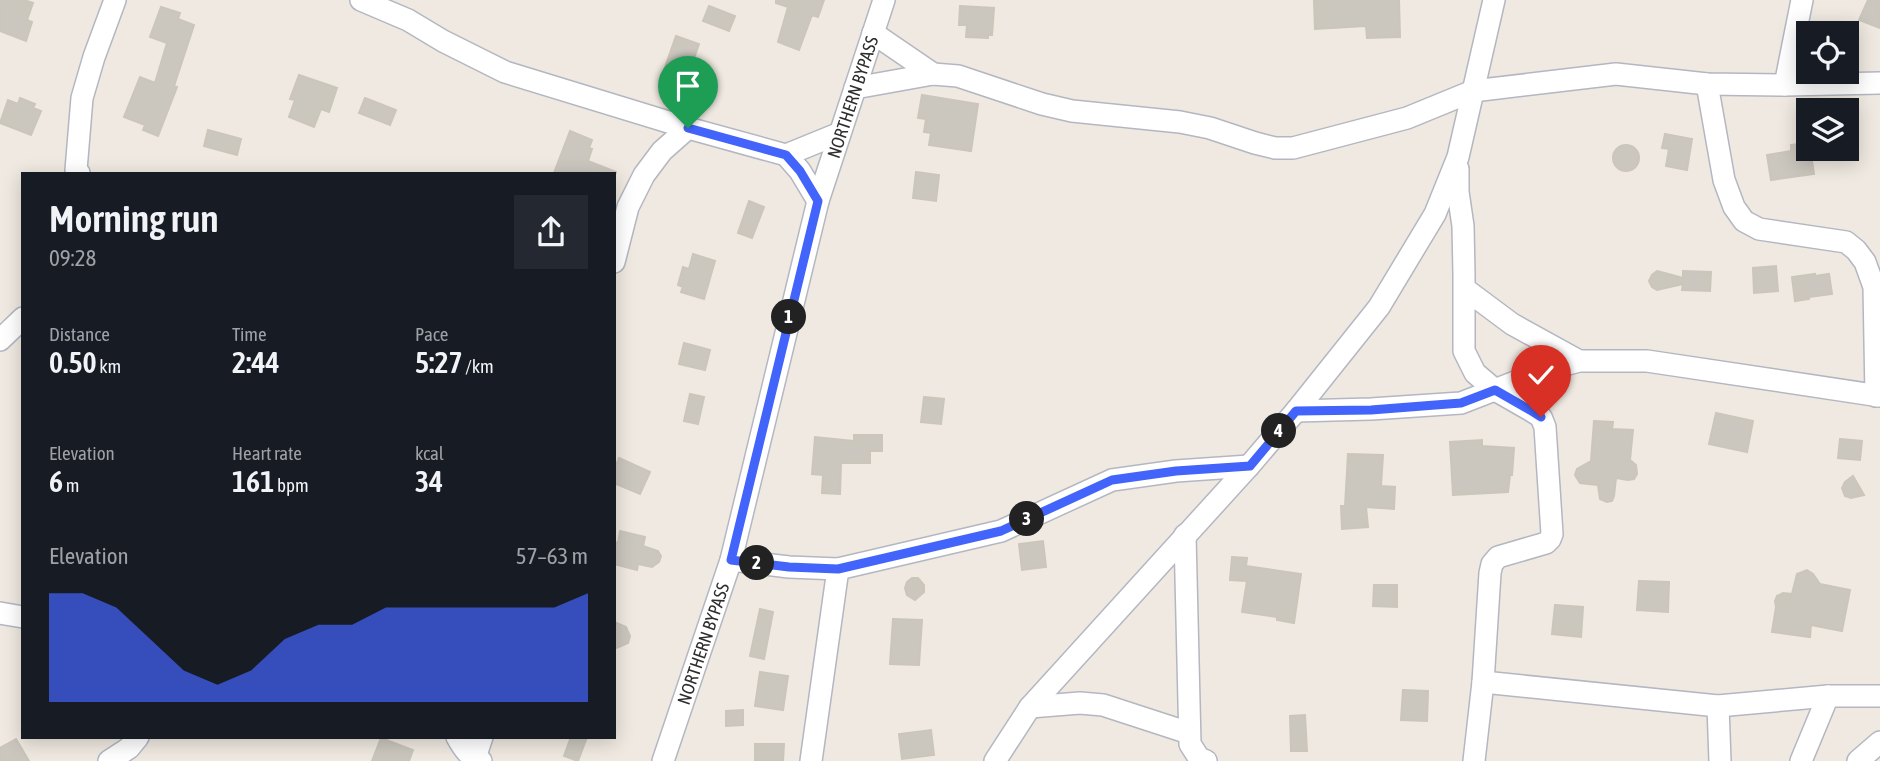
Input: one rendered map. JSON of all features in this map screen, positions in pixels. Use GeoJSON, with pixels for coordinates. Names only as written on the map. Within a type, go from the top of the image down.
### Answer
{"type":"FeatureCollection","features":[{"type":"Feature","properties":{"kind":"street"},"geometry":{"type":"LineString","coordinates":[[77,172],[82,98],[115,0]]}},
{"type":"Feature","properties":{"kind":"street"},"geometry":{"type":"LineString","coordinates":[[361,0],[408,20],[505,72],[571,94],[786,155],[800,171],[818,201]]}},
{"type":"Feature","properties":{"kind":"street","name":"NORTHERN BYPASS"},"geometry":{"type":"LineString","coordinates":[[663,761],[731,560],[818,201],[884,0]]}},
{"type":"Feature","properties":{"kind":"street"},"geometry":{"type":"LineString","coordinates":[[996,761],[1030,707],[1250,466],[1379,307],[1435,214],[1458,157],[1494,0]]}},
{"type":"Feature","properties":{"kind":"street"},"geometry":{"type":"LineString","coordinates":[[1785,85],[1802,0]]}},
{"type":"Feature","properties":{"kind":"street"},"geometry":{"type":"LineString","coordinates":[[873,33],[933,74]]}},
{"type":"Feature","properties":{"kind":"street"},"geometry":{"type":"LineString","coordinates":[[855,88],[933,74],[958,76],[1042,104],[1072,111],[1190,124],[1255,144],[1293,148],[1407,118],[1473,91],[1616,74],[1707,84],[1880,83]]}},
{"type":"Feature","properties":{"kind":"street"},"geometry":{"type":"LineString","coordinates":[[1296,411],[1371,410],[1461,403],[1546,370],[1579,361],[1647,361],[1878,396],[1874,287],[1865,262],[1846,242],[1759,229],[1744,220],[1734,207],[1724,180],[1707,84]]}},
{"type":"Feature","properties":{"kind":"street"},"geometry":{"type":"LineString","coordinates":[[616,254],[628,207],[644,176],[662,151],[688,128]]}},
{"type":"Feature","properties":{"kind":"street"},"geometry":{"type":"LineString","coordinates":[[786,155],[840,133]]}},
{"type":"Feature","properties":{"kind":"street"},"geometry":{"type":"LineString","coordinates":[[1458,157],[1465,289],[1464,351],[1475,373],[1495,390],[1541,417],[1545,427],[1552,534],[1546,543],[1498,557],[1492,564],[1475,761]]}},
{"type":"Feature","properties":{"kind":"street"},"geometry":{"type":"LineString","coordinates":[[1465,289],[1512,324],[1579,361]]}},
{"type":"Feature","properties":{"kind":"street"},"geometry":{"type":"LineString","coordinates":[[0,340],[21,320]]}},
{"type":"Feature","properties":{"kind":"street"},"geometry":{"type":"LineString","coordinates":[[731,560],[789,567],[838,569],[1001,531],[1112,480],[1176,471],[1250,466]]}},
{"type":"Feature","properties":{"kind":"street"},"geometry":{"type":"LineString","coordinates":[[1185,536],[1190,744],[1199,758],[1206,761]]}},
{"type":"Feature","properties":{"kind":"street"},"geometry":{"type":"LineString","coordinates":[[811,761],[838,569]]}},
{"type":"Feature","properties":{"kind":"street"},"geometry":{"type":"LineString","coordinates":[[0,613],[21,617]]}},
{"type":"Feature","properties":{"kind":"street"},"geometry":{"type":"LineString","coordinates":[[1483,682],[1718,706],[1828,695],[1880,696]]}},
{"type":"Feature","properties":{"kind":"street"},"geometry":{"type":"LineString","coordinates":[[1801,761],[1828,695]]}},
{"type":"Feature","properties":{"kind":"street"},"geometry":{"type":"LineString","coordinates":[[1030,707],[1080,703],[1103,705],[1189,733]]}},
{"type":"Feature","properties":{"kind":"street"},"geometry":{"type":"LineString","coordinates":[[1718,706],[1720,761]]}},
{"type":"Feature","properties":{"kind":"street"},"geometry":{"type":"LineString","coordinates":[[109,761],[129,748],[136,739]]}},
{"type":"Feature","properties":{"kind":"street"},"geometry":{"type":"LineString","coordinates":[[458,739],[464,750],[477,760],[482,739]]}},
{"type":"Feature","properties":{"kind":"street"},"geometry":{"type":"LineString","coordinates":[[1858,761],[1880,742]]}},
{"type":"Feature","properties":{"kind":"building"},"geometry":{"type":"Polygon","coordinates":[[[0,0],[24,0],[33,3],[27,20],[32,22],[26,41],[0,31],[0,0]]]}},
{"type":"Feature","properties":{"kind":"building"},"geometry":{"type":"Polygon","coordinates":[[[776,0],[824,0],[818,17],[812,15],[799,50],[778,42],[788,7],[776,3],[776,0]]]}},
{"type":"Feature","properties":{"kind":"building"},"geometry":{"type":"Polygon","coordinates":[[[1314,0],[1399,0],[1400,37],[1367,38],[1366,26],[1315,29],[1314,0]]]}},
{"type":"Feature","properties":{"kind":"building"},"geometry":{"type":"Polygon","coordinates":[[[1868,0],[1880,0],[1880,28],[1859,20],[1868,0]]]}},
{"type":"Feature","properties":{"kind":"building"},"geometry":{"type":"Polygon","coordinates":[[[709,6],[735,16],[729,31],[703,21],[709,6]]]}},
{"type":"Feature","properties":{"kind":"building"},"geometry":{"type":"Polygon","coordinates":[[[960,6],[994,8],[992,35],[988,35],[988,38],[966,37],[967,25],[959,25],[960,6]]]}},
{"type":"Feature","properties":{"kind":"building"},"geometry":{"type":"Polygon","coordinates":[[[161,7],[180,13],[178,19],[194,25],[174,86],[177,87],[158,136],[143,130],[145,125],[124,117],[140,77],[155,83],[167,43],[150,37],[161,7]]]}},
{"type":"Feature","properties":{"kind":"building"},"geometry":{"type":"Polygon","coordinates":[[[676,36],[699,44],[692,64],[696,65],[691,79],[664,70],[676,36]]]}},
{"type":"Feature","properties":{"kind":"building"},"geometry":{"type":"Polygon","coordinates":[[[299,75],[337,88],[329,112],[321,109],[314,127],[289,117],[295,100],[290,99],[299,75]]]}},
{"type":"Feature","properties":{"kind":"building"},"geometry":{"type":"Polygon","coordinates":[[[922,95],[978,104],[971,151],[929,145],[931,133],[924,132],[926,119],[918,118],[922,95]]]}},
{"type":"Feature","properties":{"kind":"building"},"geometry":{"type":"Polygon","coordinates":[[[20,98],[35,104],[33,108],[41,111],[31,135],[0,123],[8,100],[18,104],[20,98]]]}},
{"type":"Feature","properties":{"kind":"building"},"geometry":{"type":"Polygon","coordinates":[[[365,98],[396,110],[390,125],[359,113],[365,98]]]}},
{"type":"Feature","properties":{"kind":"building"},"geometry":{"type":"Polygon","coordinates":[[[208,130],[241,139],[237,155],[204,146],[208,130]]]}},
{"type":"Feature","properties":{"kind":"building"},"geometry":{"type":"Polygon","coordinates":[[[570,131],[592,140],[588,161],[616,172],[554,172],[570,131]]]}},
{"type":"Feature","properties":{"kind":"building"},"geometry":{"type":"Polygon","coordinates":[[[1665,134],[1692,139],[1687,170],[1666,166],[1669,149],[1662,148],[1665,134]]]}},
{"type":"Feature","properties":{"kind":"building"},"geometry":{"type":"Polygon","coordinates":[[[1796,144],[1796,161],[1812,161],[1814,174],[1771,180],[1767,155],[1791,151],[1791,145],[1796,144]]]}},
{"type":"Feature","properties":{"kind":"building"},"geometry":{"type":"Polygon","coordinates":[[[1626,145],[1635,149],[1639,158],[1635,167],[1626,171],[1617,167],[1613,158],[1617,149],[1626,145]]]}},
{"type":"Feature","properties":{"kind":"building"},"geometry":{"type":"Polygon","coordinates":[[[916,172],[939,175],[936,201],[913,198],[916,172]]]}},
{"type":"Feature","properties":{"kind":"building"},"geometry":{"type":"Polygon","coordinates":[[[749,201],[764,207],[752,238],[738,233],[749,201]]]}},
{"type":"Feature","properties":{"kind":"building"},"geometry":{"type":"Polygon","coordinates":[[[693,254],[715,261],[704,299],[681,292],[683,287],[678,285],[683,267],[689,269],[693,254]]]}},
{"type":"Feature","properties":{"kind":"building"},"geometry":{"type":"Polygon","coordinates":[[[1776,266],[1778,291],[1754,293],[1753,268],[1776,266]]]}},
{"type":"Feature","properties":{"kind":"building"},"geometry":{"type":"Polygon","coordinates":[[[1657,271],[1683,278],[1683,271],[1711,272],[1710,291],[1682,290],[1683,284],[1657,290],[1649,281],[1657,271]]]}},
{"type":"Feature","properties":{"kind":"building"},"geometry":{"type":"Polygon","coordinates":[[[1829,274],[1832,294],[1795,301],[1792,277],[1829,274]]]}},
{"type":"Feature","properties":{"kind":"building"},"geometry":{"type":"Polygon","coordinates":[[[684,343],[710,350],[705,370],[679,364],[684,343]]]}},
{"type":"Feature","properties":{"kind":"building"},"geometry":{"type":"Polygon","coordinates":[[[690,394],[704,397],[698,424],[684,421],[690,394]]]}},
{"type":"Feature","properties":{"kind":"building"},"geometry":{"type":"Polygon","coordinates":[[[924,397],[944,399],[941,424],[921,422],[924,397]]]}},
{"type":"Feature","properties":{"kind":"building"},"geometry":{"type":"Polygon","coordinates":[[[1716,413],[1753,421],[1747,452],[1709,444],[1716,413]]]}},
{"type":"Feature","properties":{"kind":"building"},"geometry":{"type":"Polygon","coordinates":[[[1594,421],[1613,422],[1612,429],[1633,430],[1630,460],[1636,465],[1637,474],[1634,479],[1616,478],[1614,496],[1612,501],[1607,502],[1600,499],[1598,485],[1580,483],[1575,475],[1577,469],[1591,461],[1594,421]]]}},
{"type":"Feature","properties":{"kind":"building"},"geometry":{"type":"Polygon","coordinates":[[[854,435],[882,435],[882,451],[870,451],[870,463],[841,463],[840,494],[822,493],[823,475],[812,474],[815,437],[854,441],[854,435]]]}},
{"type":"Feature","properties":{"kind":"building"},"geometry":{"type":"Polygon","coordinates":[[[1840,439],[1862,441],[1860,460],[1838,458],[1840,439]]]}},
{"type":"Feature","properties":{"kind":"building"},"geometry":{"type":"Polygon","coordinates":[[[1482,440],[1482,446],[1514,448],[1508,492],[1453,495],[1450,442],[1482,440]]]}},
{"type":"Feature","properties":{"kind":"building"},"geometry":{"type":"Polygon","coordinates":[[[1348,454],[1383,455],[1381,486],[1395,487],[1394,509],[1366,507],[1368,527],[1342,529],[1341,506],[1345,506],[1348,454]]]}},
{"type":"Feature","properties":{"kind":"building"},"geometry":{"type":"Polygon","coordinates":[[[619,458],[650,472],[640,494],[616,484],[616,465],[619,458]]]}},
{"type":"Feature","properties":{"kind":"building"},"geometry":{"type":"Polygon","coordinates":[[[1853,476],[1864,495],[1851,498],[1845,496],[1842,488],[1853,476]]]}},
{"type":"Feature","properties":{"kind":"building"},"geometry":{"type":"Polygon","coordinates":[[[620,531],[645,537],[643,546],[658,551],[661,556],[659,562],[652,567],[638,564],[637,570],[616,565],[620,531]]]}},
{"type":"Feature","properties":{"kind":"building"},"geometry":{"type":"Polygon","coordinates":[[[1043,541],[1046,567],[1022,570],[1019,544],[1043,541]]]}},
{"type":"Feature","properties":{"kind":"building"},"geometry":{"type":"Polygon","coordinates":[[[1232,557],[1247,558],[1246,566],[1301,574],[1294,623],[1277,620],[1277,617],[1242,612],[1247,581],[1230,580],[1232,557]]]}},
{"type":"Feature","properties":{"kind":"building"},"geometry":{"type":"Polygon","coordinates":[[[1807,570],[1820,584],[1850,590],[1842,631],[1811,625],[1810,637],[1772,632],[1777,596],[1783,593],[1792,594],[1797,574],[1807,570]]]}},
{"type":"Feature","properties":{"kind":"building"},"geometry":{"type":"Polygon","coordinates":[[[912,578],[918,578],[924,585],[924,592],[915,600],[907,595],[905,588],[912,578]]]}},
{"type":"Feature","properties":{"kind":"building"},"geometry":{"type":"Polygon","coordinates":[[[1639,581],[1669,582],[1668,612],[1637,610],[1639,581]]]}},
{"type":"Feature","properties":{"kind":"building"},"geometry":{"type":"Polygon","coordinates":[[[1374,585],[1397,585],[1397,607],[1373,606],[1374,585]]]}},
{"type":"Feature","properties":{"kind":"building"},"geometry":{"type":"Polygon","coordinates":[[[1555,605],[1583,607],[1581,637],[1552,634],[1555,605]]]}},
{"type":"Feature","properties":{"kind":"building"},"geometry":{"type":"Polygon","coordinates":[[[760,609],[773,612],[764,659],[750,656],[760,609]]]}},
{"type":"Feature","properties":{"kind":"building"},"geometry":{"type":"Polygon","coordinates":[[[893,619],[922,620],[919,665],[890,664],[893,619]]]}},
{"type":"Feature","properties":{"kind":"building"},"geometry":{"type":"Polygon","coordinates":[[[616,623],[626,627],[630,636],[628,643],[616,648],[616,623]]]}},
{"type":"Feature","properties":{"kind":"building"},"geometry":{"type":"Polygon","coordinates":[[[760,672],[788,676],[783,710],[755,706],[760,672]]]}},
{"type":"Feature","properties":{"kind":"building"},"geometry":{"type":"Polygon","coordinates":[[[1403,690],[1428,691],[1427,721],[1401,720],[1403,690]]]}},
{"type":"Feature","properties":{"kind":"building"},"geometry":{"type":"Polygon","coordinates":[[[743,710],[743,725],[726,726],[726,711],[743,710]]]}},
{"type":"Feature","properties":{"kind":"building"},"geometry":{"type":"Polygon","coordinates":[[[1305,715],[1307,751],[1291,751],[1290,716],[1305,715]]]}},
{"type":"Feature","properties":{"kind":"building"},"geometry":{"type":"Polygon","coordinates":[[[931,730],[934,755],[902,759],[899,734],[931,730]]]}},
{"type":"Feature","properties":{"kind":"building"},"geometry":{"type":"Polygon","coordinates":[[[16,739],[29,761],[0,761],[0,748],[16,739]]]}},
{"type":"Feature","properties":{"kind":"building"},"geometry":{"type":"Polygon","coordinates":[[[381,739],[413,750],[409,761],[372,761],[381,739]]]}},
{"type":"Feature","properties":{"kind":"building"},"geometry":{"type":"Polygon","coordinates":[[[570,739],[586,739],[578,761],[564,756],[570,739]]]}},
{"type":"Feature","properties":{"kind":"building"},"geometry":{"type":"Polygon","coordinates":[[[755,744],[784,744],[783,761],[755,761],[755,744]]]}},
{"type":"Feature","properties":{"kind":"route"},"geometry":{"type":"LineString","coordinates":[[688,128],[786,155],[800,171],[818,201],[731,560],[789,567],[838,569],[1001,531],[1112,480],[1176,471],[1250,466],[1296,411],[1371,410],[1461,403],[1495,390],[1541,417]]}}]}
